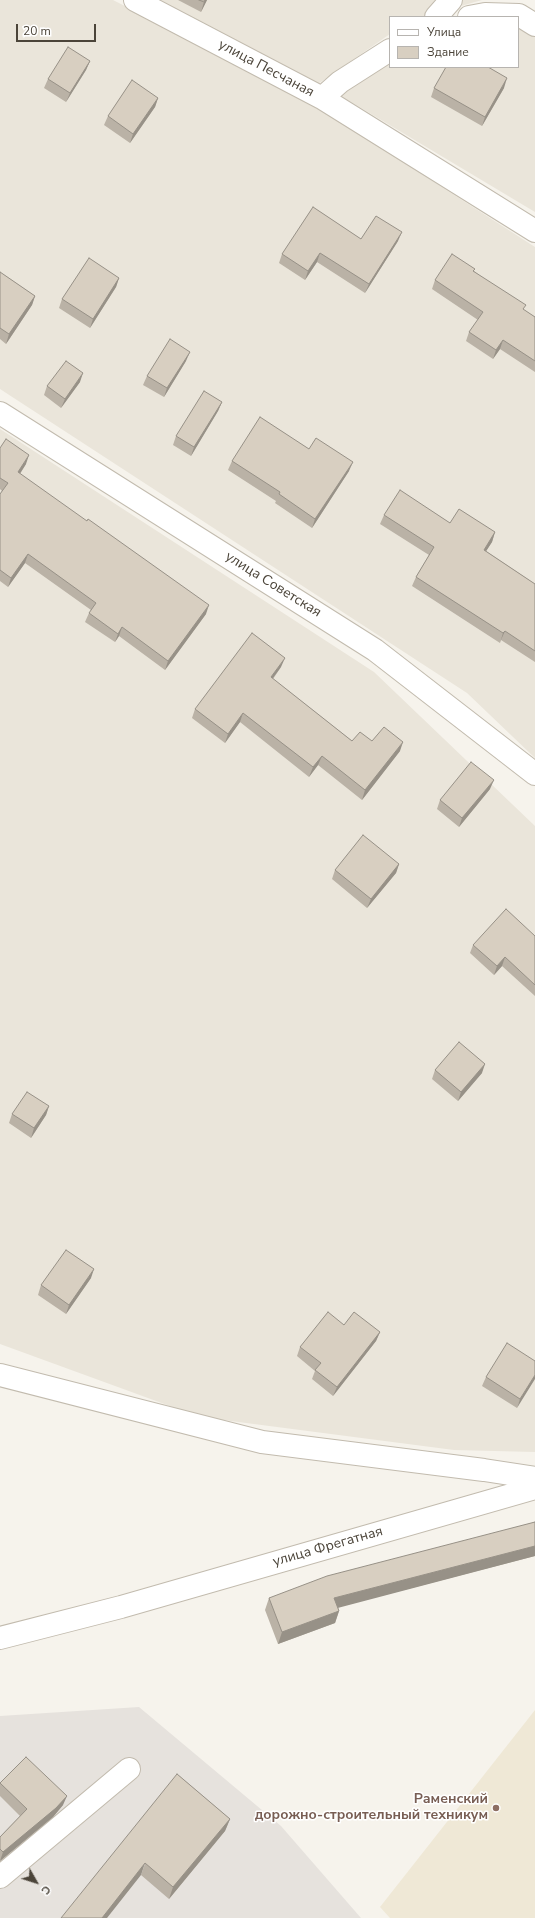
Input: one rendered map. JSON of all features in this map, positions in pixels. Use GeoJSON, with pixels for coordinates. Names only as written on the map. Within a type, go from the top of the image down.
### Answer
{"type":"FeatureCollection","features":[{"type":"Feature","properties":{"kind":"street","name":"улица Песчаная"},"geometry":{"type":"LineString","coordinates":[[135,0],[322,98],[340,82],[389,51]]}},
{"type":"Feature","properties":{"kind":"street"},"geometry":{"type":"LineString","coordinates":[[437,16],[451,0]]}},
{"type":"Feature","properties":{"kind":"street"},"geometry":{"type":"LineString","coordinates":[[474,16],[485,14],[519,15],[535,25]]}},
{"type":"Feature","properties":{"kind":"street"},"geometry":{"type":"LineString","coordinates":[[322,98],[535,231]]}},
{"type":"Feature","properties":{"kind":"street","name":"улица Советская"},"geometry":{"type":"LineString","coordinates":[[0,413],[375,650],[535,774]]}},
{"type":"Feature","properties":{"kind":"street"},"geometry":{"type":"LineString","coordinates":[[0,1375],[262,1442],[484,1470],[535,1478]]}},
{"type":"Feature","properties":{"kind":"street","name":"улица Фрегатная"},"geometry":{"type":"LineString","coordinates":[[0,1638],[121,1607],[535,1488]]}},
{"type":"Feature","properties":{"kind":"street"},"geometry":{"type":"LineString","coordinates":[[0,1877],[129,1768]]}},
{"type":"Feature","properties":{"kind":"shaded area"},"geometry":{"type":"Polygon","coordinates":[[[0,0],[113,0],[296,93],[535,247],[535,758],[467,693],[0,389],[0,0]]]}},
{"type":"Feature","properties":{"kind":"shaded area"},"geometry":{"type":"Polygon","coordinates":[[[154,0],[482,0],[426,16],[389,16],[389,35],[318,84],[154,0]]]}},
{"type":"Feature","properties":{"kind":"shaded area"},"geometry":{"type":"Polygon","coordinates":[[[519,28],[523,28],[535,35],[535,212],[336,93],[389,61],[389,68],[519,68],[519,28]]]}},
{"type":"Feature","properties":{"kind":"shaded area"},"geometry":{"type":"Polygon","coordinates":[[[0,429],[374,672],[535,826],[535,1452],[454,1450],[200,1417],[0,1344],[0,429]]]}},
{"type":"Feature","properties":{"kind":"shaded area"},"geometry":{"type":"Polygon","coordinates":[[[139,1707],[281,1826],[361,1918],[0,1918],[0,1716],[139,1707]]]}},
{"type":"Feature","properties":{"kind":"shaded area","name":"Раменский дорожно-строительный техникум"},"geometry":{"type":"Polygon","coordinates":[[[535,1710],[535,1918],[390,1918],[380,1907],[535,1710]]]}},
{"type":"Feature","properties":{"kind":"building"},"geometry":{"type":"Polygon","coordinates":[[[68,47],[90,61],[70,93],[48,79],[68,47]]]}},
{"type":"Feature","properties":{"kind":"building"},"geometry":{"type":"Polygon","coordinates":[[[445,68],[490,68],[507,78],[485,117],[434,88],[445,68]]]}},
{"type":"Feature","properties":{"kind":"building"},"geometry":{"type":"Polygon","coordinates":[[[132,80],[158,98],[133,134],[108,116],[132,80]]]}},
{"type":"Feature","properties":{"kind":"building"},"geometry":{"type":"Polygon","coordinates":[[[313,207],[361,239],[376,216],[402,232],[369,284],[320,253],[308,271],[282,254],[313,207]]]}},
{"type":"Feature","properties":{"kind":"building"},"geometry":{"type":"Polygon","coordinates":[[[452,254],[475,269],[473,271],[526,305],[523,309],[535,317],[535,361],[503,340],[496,350],[469,332],[483,312],[435,280],[452,254]]]}},
{"type":"Feature","properties":{"kind":"building"},"geometry":{"type":"Polygon","coordinates":[[[89,258],[119,278],[93,319],[62,299],[89,258]]]}},
{"type":"Feature","properties":{"kind":"building"},"geometry":{"type":"Polygon","coordinates":[[[0,272],[35,296],[9,334],[0,328],[0,272]]]}},
{"type":"Feature","properties":{"kind":"building"},"geometry":{"type":"Polygon","coordinates":[[[170,339],[190,352],[167,388],[147,376],[170,339]]]}},
{"type":"Feature","properties":{"kind":"building"},"geometry":{"type":"Polygon","coordinates":[[[66,361],[83,373],[65,399],[47,386],[66,361]]]}},
{"type":"Feature","properties":{"kind":"building"},"geometry":{"type":"Polygon","coordinates":[[[204,391],[222,402],[194,447],[176,436],[204,391]]]}},
{"type":"Feature","properties":{"kind":"building"},"geometry":{"type":"Polygon","coordinates":[[[260,417],[309,449],[316,438],[353,462],[315,519],[279,494],[280,492],[232,461],[260,417]]]}},
{"type":"Feature","properties":{"kind":"building"},"geometry":{"type":"Polygon","coordinates":[[[6,439],[29,455],[18,472],[87,521],[88,519],[209,605],[168,661],[122,627],[118,634],[89,613],[96,603],[28,554],[11,578],[0,570],[0,494],[8,483],[0,478],[0,448],[6,439]]]}},
{"type":"Feature","properties":{"kind":"building"},"geometry":{"type":"Polygon","coordinates":[[[400,490],[450,523],[459,509],[495,532],[484,550],[535,584],[535,651],[505,631],[503,633],[416,577],[434,547],[384,515],[400,490]]]}},
{"type":"Feature","properties":{"kind":"building"},"geometry":{"type":"Polygon","coordinates":[[[252,633],[285,658],[271,677],[352,741],[360,732],[372,741],[384,727],[403,742],[365,790],[322,756],[313,767],[243,713],[228,734],[195,709],[252,633]]]}},
{"type":"Feature","properties":{"kind":"building"},"geometry":{"type":"Polygon","coordinates":[[[471,762],[494,780],[462,818],[440,800],[471,762]]]}},
{"type":"Feature","properties":{"kind":"building"},"geometry":{"type":"Polygon","coordinates":[[[363,835],[399,864],[371,899],[335,870],[363,835]]]}},
{"type":"Feature","properties":{"kind":"building"},"geometry":{"type":"Polygon","coordinates":[[[506,909],[535,936],[535,985],[505,957],[497,966],[473,945],[506,909]]]}},
{"type":"Feature","properties":{"kind":"building"},"geometry":{"type":"Polygon","coordinates":[[[459,1042],[485,1064],[461,1092],[435,1070],[459,1042]]]}},
{"type":"Feature","properties":{"kind":"building"},"geometry":{"type":"Polygon","coordinates":[[[27,1092],[49,1106],[34,1128],[12,1114],[27,1092]]]}},
{"type":"Feature","properties":{"kind":"building"},"geometry":{"type":"Polygon","coordinates":[[[66,1250],[94,1269],[69,1305],[41,1285],[66,1250]]]}},
{"type":"Feature","properties":{"kind":"building"},"geometry":{"type":"Polygon","coordinates":[[[328,1312],[344,1325],[354,1312],[380,1332],[337,1387],[315,1370],[321,1363],[300,1347],[328,1312]]]}},
{"type":"Feature","properties":{"kind":"building"},"geometry":{"type":"Polygon","coordinates":[[[507,1343],[535,1361],[535,1375],[520,1399],[486,1377],[507,1343]]]}},
{"type":"Feature","properties":{"kind":"building"},"geometry":{"type":"Polygon","coordinates":[[[535,1522],[535,1546],[334,1598],[339,1611],[282,1632],[269,1598],[327,1576],[535,1522]]]}},
{"type":"Feature","properties":{"kind":"building"},"geometry":{"type":"Polygon","coordinates":[[[26,1757],[67,1796],[56,1808],[3,1852],[0,1849],[0,1837],[27,1809],[0,1783],[26,1757]]]}},
{"type":"Feature","properties":{"kind":"building"},"geometry":{"type":"Polygon","coordinates":[[[177,1774],[230,1819],[173,1887],[145,1863],[102,1918],[61,1918],[177,1774]]]}},
{"type":"Feature","properties":{"kind":"place","name":"Раменский дорожно-строительный техникум"},"geometry":{"type":"Point","coordinates":[496,1808]}}]}
